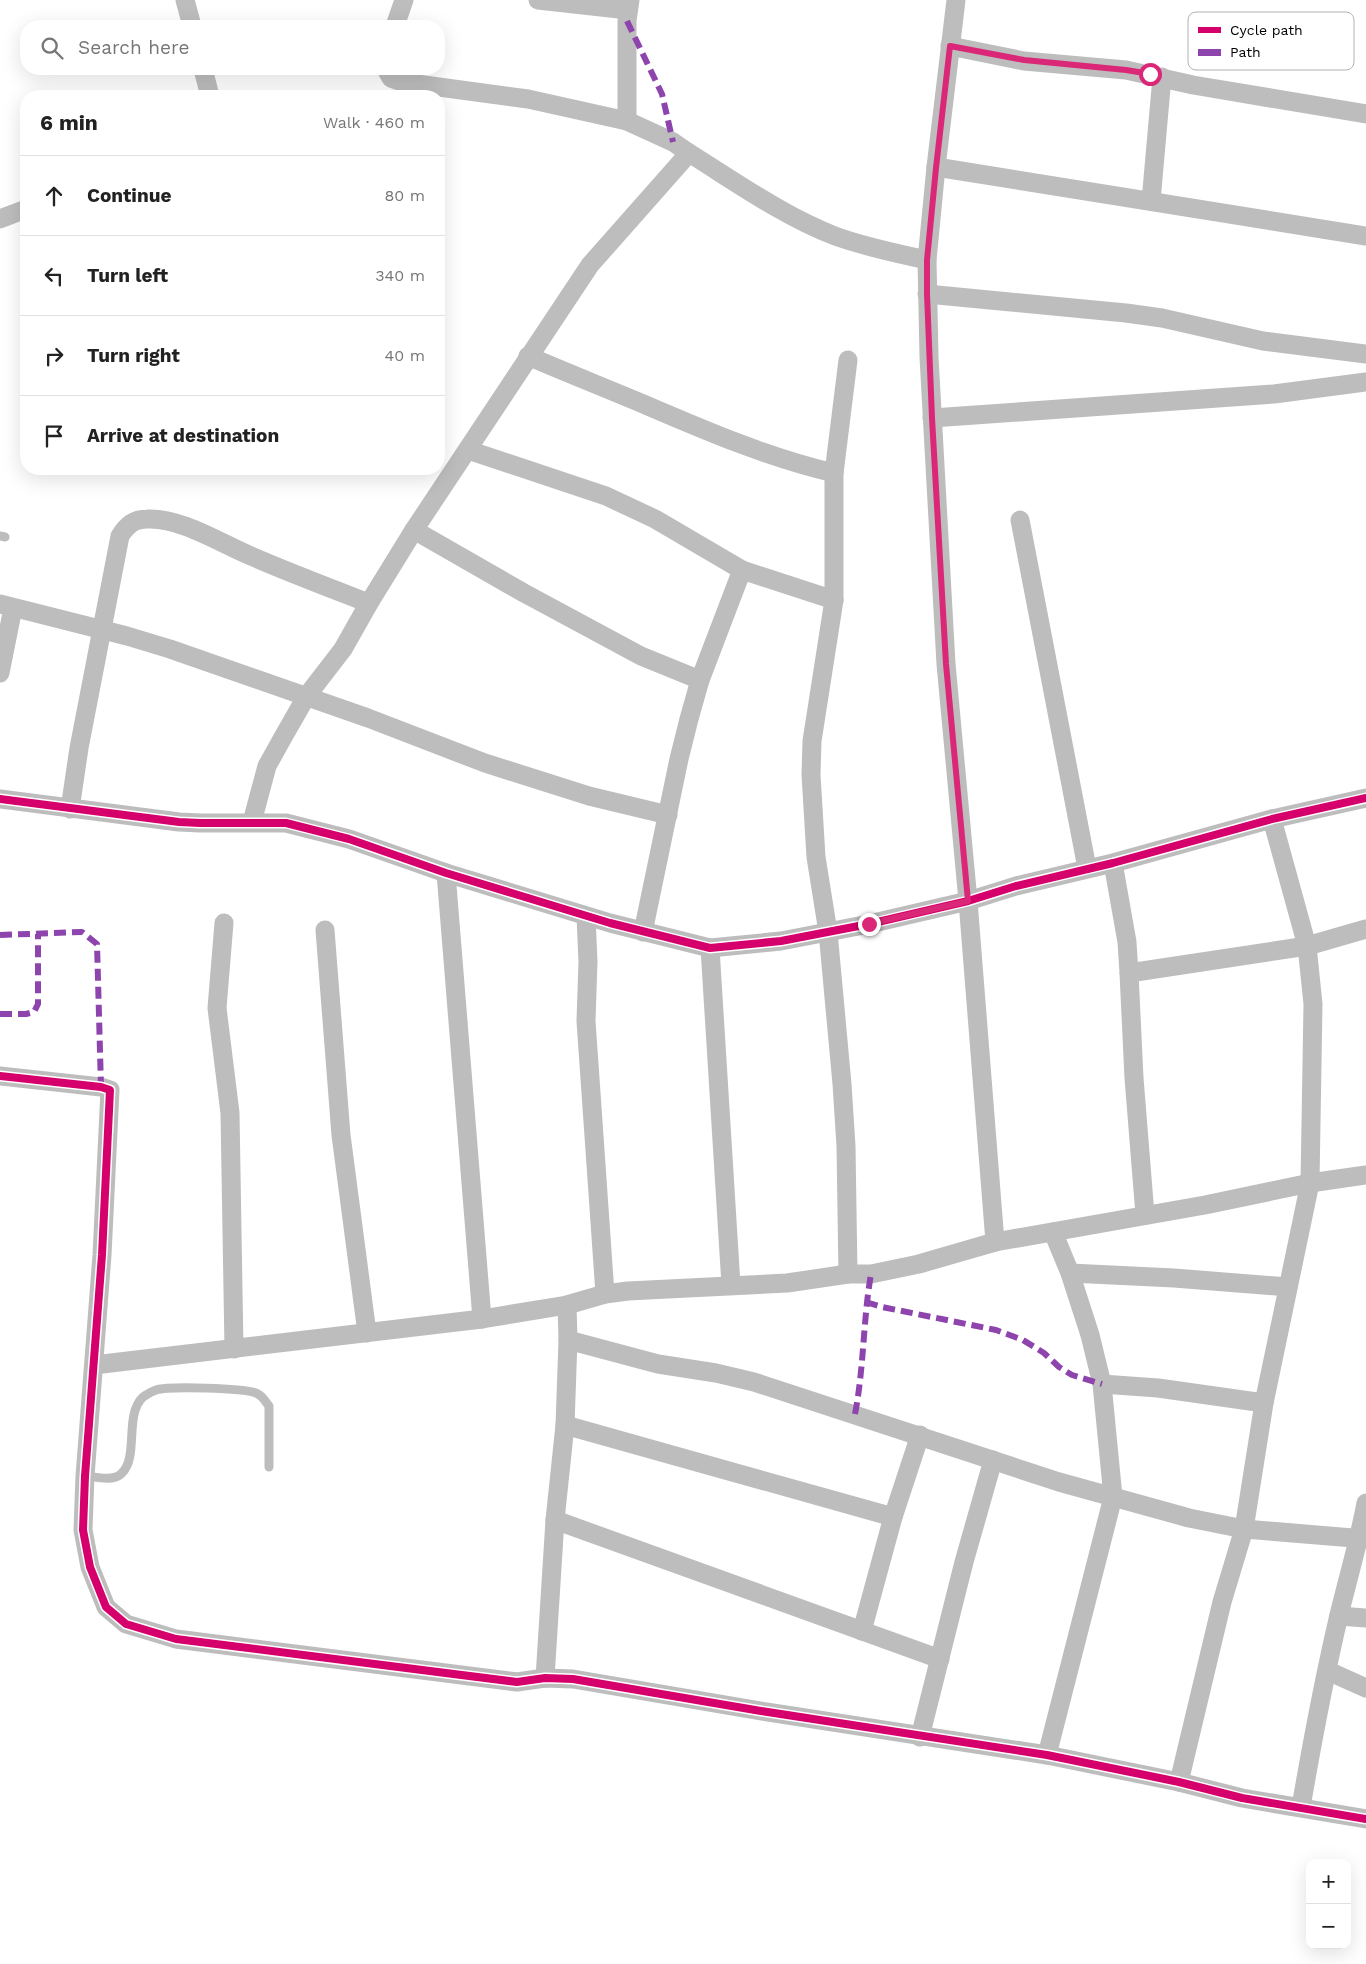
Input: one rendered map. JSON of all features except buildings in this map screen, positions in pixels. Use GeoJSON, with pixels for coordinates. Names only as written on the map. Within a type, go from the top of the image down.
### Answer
{"type":"FeatureCollection","features":[{"type":"Feature","properties":{"kind":"street"},"geometry":{"type":"LineString","coordinates":[[185,0],[190,20]]}},
{"type":"Feature","properties":{"kind":"street"},"geometry":{"type":"LineString","coordinates":[[396,20],[404,0]]}},
{"type":"Feature","properties":{"kind":"street"},"geometry":{"type":"LineString","coordinates":[[538,0],[629,5],[627,121]]}},
{"type":"Feature","properties":{"kind":"street"},"geometry":{"type":"LineString","coordinates":[[956,0],[936,168],[927,260],[927,294],[946,664],[968,901],[995,1242]]}},
{"type":"Feature","properties":{"kind":"street"},"geometry":{"type":"LineString","coordinates":[[950,46],[1024,60],[1126,70],[1162,76],[1193,85],[1366,114]]}},
{"type":"Feature","properties":{"kind":"street"},"geometry":{"type":"LineString","coordinates":[[205,75],[208,90]]}},
{"type":"Feature","properties":{"kind":"street"},"geometry":{"type":"LineString","coordinates":[[389,75],[391,78],[402,82],[528,99],[627,121],[673,142],[772,204],[834,236],[869,247],[927,260]]}},
{"type":"Feature","properties":{"kind":"street"},"geometry":{"type":"LineString","coordinates":[[1151,201],[1162,76]]}},
{"type":"Feature","properties":{"kind":"street"},"geometry":{"type":"LineString","coordinates":[[252,822],[268,766],[306,697],[343,649],[414,530],[590,265],[688,153]]}},
{"type":"Feature","properties":{"kind":"street"},"geometry":{"type":"LineString","coordinates":[[936,168],[1366,236]]}},
{"type":"Feature","properties":{"kind":"street"},"geometry":{"type":"LineString","coordinates":[[0,219],[20,211]]}},
{"type":"Feature","properties":{"kind":"street"},"geometry":{"type":"LineString","coordinates":[[927,294],[1126,313],[1162,318],[1262,342],[1366,354]]}},
{"type":"Feature","properties":{"kind":"street"},"geometry":{"type":"LineString","coordinates":[[528,356],[759,451],[795,464],[834,473]]}},
{"type":"Feature","properties":{"kind":"street"},"geometry":{"type":"LineString","coordinates":[[848,360],[834,473],[834,600],[812,741],[814,833],[828,932],[836,1008],[846,1146],[848,1274]]}},
{"type":"Feature","properties":{"kind":"street"},"geometry":{"type":"LineString","coordinates":[[932,418],[1274,394],[1366,382]]}},
{"type":"Feature","properties":{"kind":"street"},"geometry":{"type":"LineString","coordinates":[[468,450],[606,496],[655,519],[742,570],[834,600]]}},
{"type":"Feature","properties":{"kind":"street"},"geometry":{"type":"LineString","coordinates":[[70,809],[79,748],[120,536],[127,525],[136,520],[148,518],[169,520],[251,556],[369,603]]}},
{"type":"Feature","properties":{"kind":"street"},"geometry":{"type":"LineString","coordinates":[[1020,520],[1087,868]]}},
{"type":"Feature","properties":{"kind":"street"},"geometry":{"type":"LineString","coordinates":[[414,530],[524,594],[640,656],[700,680]]}},
{"type":"Feature","properties":{"kind":"street"},"geometry":{"type":"LineString","coordinates":[[643,932],[679,759],[700,680],[742,570]]}},
{"type":"Feature","properties":{"kind":"street"},"geometry":{"type":"LineString","coordinates":[[0,673],[7,606],[170,649],[485,763],[589,796],[668,815]]}},
{"type":"Feature","properties":{"kind":"street"},"geometry":{"type":"LineString","coordinates":[[0,799],[186,822],[286,823],[349,839],[586,916],[710,948],[781,941],[968,901],[1016,886],[1113,863],[1272,819],[1366,798]]}},
{"type":"Feature","properties":{"kind":"street"},"geometry":{"type":"LineString","coordinates":[[1179,1782],[1222,1602],[1244,1529],[1264,1403],[1310,1183],[1313,1004],[1307,946],[1272,819]]}},
{"type":"Feature","properties":{"kind":"street"},"geometry":{"type":"LineString","coordinates":[[1113,863],[1127,942],[1133,1069],[1145,1215]]}},
{"type":"Feature","properties":{"kind":"street"},"geometry":{"type":"LineString","coordinates":[[446,872],[482,1319]]}},
{"type":"Feature","properties":{"kind":"street"},"geometry":{"type":"LineString","coordinates":[[586,916],[588,962],[586,1021],[605,1294]]}},
{"type":"Feature","properties":{"kind":"street"},"geometry":{"type":"LineString","coordinates":[[224,923],[217,1008],[230,1113],[234,1349]]}},
{"type":"Feature","properties":{"kind":"street"},"geometry":{"type":"LineString","coordinates":[[1129,974],[1307,946],[1366,929]]}},
{"type":"Feature","properties":{"kind":"street"},"geometry":{"type":"LineString","coordinates":[[325,930],[341,1135],[367,1333]]}},
{"type":"Feature","properties":{"kind":"street"},"geometry":{"type":"LineString","coordinates":[[710,948],[731,1285]]}},
{"type":"Feature","properties":{"kind":"street"},"geometry":{"type":"LineString","coordinates":[[0,1076],[100,1087],[110,1090],[102,1255],[85,1476],[83,1530],[90,1567],[106,1607],[126,1624],[176,1639],[518,1682],[545,1678],[588,1682],[920,1737],[1046,1755],[1179,1782],[1242,1798],[1366,1819]]}},
{"type":"Feature","properties":{"kind":"street"},"geometry":{"type":"LineString","coordinates":[[94,1365],[482,1319],[567,1305],[605,1294],[787,1282],[848,1274],[871,1274],[995,1242],[1310,1183],[1366,1175]]}},
{"type":"Feature","properties":{"kind":"street"},"geometry":{"type":"LineString","coordinates":[[1046,1755],[1113,1497],[1102,1384],[1090,1336],[1070,1273],[1052,1232]]}},
{"type":"Feature","properties":{"kind":"street"},"geometry":{"type":"LineString","coordinates":[[1070,1273],[1174,1278],[1288,1287]]}},
{"type":"Feature","properties":{"kind":"street"},"geometry":{"type":"LineString","coordinates":[[545,1678],[555,1520],[565,1425],[568,1340],[567,1305]]}},
{"type":"Feature","properties":{"kind":"street"},"geometry":{"type":"LineString","coordinates":[[568,1340],[658,1364],[734,1376],[920,1435],[1059,1482],[1189,1518],[1244,1529],[1363,1538]]}},
{"type":"Feature","properties":{"kind":"street"},"geometry":{"type":"LineString","coordinates":[[1102,1384],[1158,1388],[1264,1403]]}},
{"type":"Feature","properties":{"kind":"street"},"geometry":{"type":"LineString","coordinates":[[565,1425],[893,1518]]}},
{"type":"Feature","properties":{"kind":"street"},"geometry":{"type":"LineString","coordinates":[[862,1631],[893,1518],[920,1435]]}},
{"type":"Feature","properties":{"kind":"street"},"geometry":{"type":"LineString","coordinates":[[920,1737],[964,1562],[993,1460]]}},
{"type":"Feature","properties":{"kind":"street"},"geometry":{"type":"LineString","coordinates":[[1301,1807],[1314,1726],[1339,1616],[1363,1538],[1366,1503]]}},
{"type":"Feature","properties":{"kind":"street"},"geometry":{"type":"LineString","coordinates":[[555,1520],[940,1659]]}},
{"type":"Feature","properties":{"kind":"street"},"geometry":{"type":"LineString","coordinates":[[1339,1616],[1366,1618]]}},
{"type":"Feature","properties":{"kind":"street"},"geometry":{"type":"LineString","coordinates":[[1328,1671],[1366,1688]]}},
{"type":"Feature","properties":{"kind":"lane"},"geometry":{"type":"LineString","coordinates":[[85,1476],[113,1478],[120,1475],[127,1463],[135,1410],[142,1398],[156,1390],[178,1388],[242,1390],[256,1393],[264,1399],[269,1406],[269,1467]]}},
{"type":"Feature","properties":{"kind":"marked path"},"geometry":{"type":"LineString","coordinates":[[627,21],[662,94],[673,142]]}},
{"type":"Feature","properties":{"kind":"marked path"},"geometry":{"type":"LineString","coordinates":[[0,935],[82,932],[97,944],[101,1087]]}},
{"type":"Feature","properties":{"kind":"marked path"},"geometry":{"type":"LineString","coordinates":[[0,1014],[26,1014],[34,1012],[38,1004],[38,934]]}},
{"type":"Feature","properties":{"kind":"marked path"},"geometry":{"type":"LineString","coordinates":[[855,1414],[871,1274]]}},
{"type":"Feature","properties":{"kind":"marked path"},"geometry":{"type":"LineString","coordinates":[[866,1302],[882,1307],[996,1330],[1023,1340],[1044,1353],[1059,1367],[1072,1375],[1102,1384]]}},
{"type":"Feature","properties":{"kind":"cycle path"},"geometry":{"type":"LineString","coordinates":[[0,799],[179,822],[286,823],[349,839],[446,873],[610,923],[710,948],[781,941],[869,924],[968,901],[1016,886],[1113,863],[1272,819],[1366,798]]}},
{"type":"Feature","properties":{"kind":"cycle path"},"geometry":{"type":"LineString","coordinates":[[0,1076],[101,1087],[110,1090],[102,1255],[85,1476],[83,1530],[90,1567],[106,1607],[126,1624],[176,1639],[517,1682],[545,1678],[573,1679],[761,1711],[1047,1755],[1179,1782],[1242,1798],[1366,1819]]}},
{"type":"Feature","properties":{"kind":"route"},"geometry":{"type":"LineString","coordinates":[[869,924],[968,901],[946,664],[927,294],[927,260],[950,46],[1024,60],[1150,74]]}}]}
